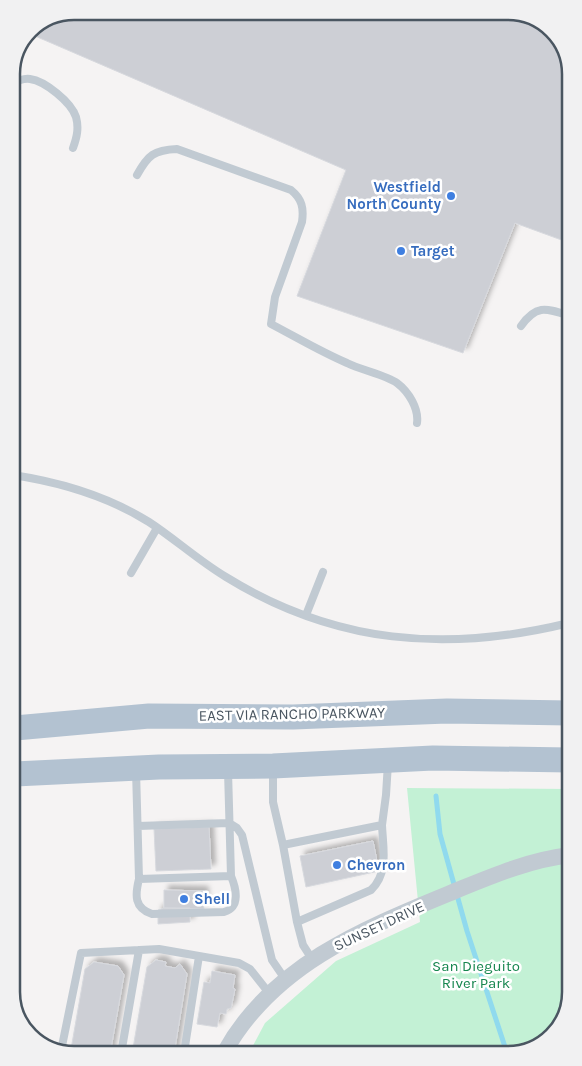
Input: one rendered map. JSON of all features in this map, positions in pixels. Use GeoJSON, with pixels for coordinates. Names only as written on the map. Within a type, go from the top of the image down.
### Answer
{"type":"FeatureCollection","features":[{"type":"Feature","properties":{"kind":"main road","name":"EAST VIA RANCHO PARKWAY"},"geometry":{"type":"LineString","coordinates":[[20,728],[149,716],[293,717],[447,711],[562,713]]}},
{"type":"Feature","properties":{"kind":"main road"},"geometry":{"type":"LineString","coordinates":[[20,774],[136,768],[273,766],[433,758],[562,760]]}},
{"type":"Feature","properties":{"kind":"street","name":"SUNSET DRIVE"},"geometry":{"type":"LineString","coordinates":[[228,1046],[251,1012],[269,993],[312,959],[369,929],[498,874],[532,862],[562,856]]}},
{"type":"Feature","properties":{"kind":"lane"},"geometry":{"type":"LineString","coordinates":[[20,80],[27,78],[38,80],[62,99],[75,116],[78,134],[73,148]]}},
{"type":"Feature","properties":{"kind":"lane"},"geometry":{"type":"LineString","coordinates":[[137,174],[149,156],[166,150],[177,149],[291,190],[298,196],[302,203],[302,222],[275,298],[271,324],[347,364],[396,382],[411,399],[417,413],[417,423]]}},
{"type":"Feature","properties":{"kind":"lane"},"geometry":{"type":"LineString","coordinates":[[521,326],[536,311],[548,309],[562,313]]}},
{"type":"Feature","properties":{"kind":"lane"},"geometry":{"type":"LineString","coordinates":[[20,477],[52,483],[120,507],[157,528],[202,561],[244,588],[306,615],[341,626],[407,639],[462,640],[505,636],[562,624]]}},
{"type":"Feature","properties":{"kind":"lane"},"geometry":{"type":"LineString","coordinates":[[131,573],[157,528]]}},
{"type":"Feature","properties":{"kind":"lane"},"geometry":{"type":"LineString","coordinates":[[306,615],[323,572]]}},
{"type":"Feature","properties":{"kind":"lane"},"geometry":{"type":"LineString","coordinates":[[297,922],[371,890],[379,883],[384,872],[382,825],[388,761]]}},
{"type":"Feature","properties":{"kind":"lane"},"geometry":{"type":"LineString","coordinates":[[136,768],[139,879],[136,892],[137,900],[145,911],[152,914],[224,912],[231,909],[236,901],[236,890],[231,876],[228,766]]}},
{"type":"Feature","properties":{"kind":"lane"},"geometry":{"type":"LineString","coordinates":[[273,766],[273,802],[297,922],[303,945],[312,959]]}},
{"type":"Feature","properties":{"kind":"lane"},"geometry":{"type":"LineString","coordinates":[[138,826],[229,823],[237,828],[242,835],[272,960],[285,979]]}},
{"type":"Feature","properties":{"kind":"lane"},"geometry":{"type":"LineString","coordinates":[[283,845],[382,825]]}},
{"type":"Feature","properties":{"kind":"lane"},"geometry":{"type":"LineString","coordinates":[[139,879],[231,876]]}},
{"type":"Feature","properties":{"kind":"lane"},"geometry":{"type":"LineString","coordinates":[[62,1045],[81,953],[159,949],[245,965],[269,993]]}},
{"type":"Feature","properties":{"kind":"lane"},"geometry":{"type":"LineString","coordinates":[[122,1046],[139,950]]}},
{"type":"Feature","properties":{"kind":"lane"},"geometry":{"type":"LineString","coordinates":[[185,1046],[199,956]]}},
{"type":"Feature","properties":{"kind":"green space","name":"San Dieguito River Park"},"geometry":{"type":"Polygon","coordinates":[[[407,788],[562,789],[562,999],[553,1022],[544,1033],[529,1042],[508,1046],[253,1046],[265,1023],[336,961],[420,922],[407,788]]]}},
{"type":"Feature","properties":{"kind":"building","name":"Westfield North County"},"geometry":{"type":"Polygon","coordinates":[[[67,20],[511,20],[535,27],[555,47],[561,64],[562,74],[562,240],[515,223],[463,353],[297,296],[346,170],[35,36],[47,27],[67,20]]]}},
{"type":"Feature","properties":{"kind":"building"},"geometry":{"type":"Polygon","coordinates":[[[209,827],[211,869],[156,871],[154,829],[209,827]]]}},
{"type":"Feature","properties":{"kind":"building"},"geometry":{"type":"Polygon","coordinates":[[[373,841],[379,871],[306,887],[300,856],[373,841]]]}},
{"type":"Feature","properties":{"kind":"building","name":"Shell"},"geometry":{"type":"Polygon","coordinates":[[[164,890],[204,891],[204,909],[164,908],[164,890]]]}},
{"type":"Feature","properties":{"kind":"building"},"geometry":{"type":"Polygon","coordinates":[[[164,908],[190,908],[190,922],[158,924],[158,910],[164,908]]]}},
{"type":"Feature","properties":{"kind":"building"},"geometry":{"type":"Polygon","coordinates":[[[156,960],[166,962],[165,966],[175,968],[180,964],[187,974],[175,1046],[133,1046],[147,967],[156,960]]]}},
{"type":"Feature","properties":{"kind":"building"},"geometry":{"type":"Polygon","coordinates":[[[94,962],[118,966],[124,975],[111,1046],[72,1046],[85,969],[94,962]]]}},
{"type":"Feature","properties":{"kind":"building"},"geometry":{"type":"Polygon","coordinates":[[[212,971],[235,975],[233,988],[235,989],[231,1008],[227,1009],[226,1014],[220,1013],[217,1027],[197,1024],[204,982],[210,983],[212,971]]]}},
{"type":"Feature","properties":{"kind":"waterway"},"geometry":{"type":"LineString","coordinates":[[436,796],[440,834],[467,931],[505,1046]]}},
{"type":"Feature","properties":{"kind":"place","name":"Westfield North County"},"geometry":{"type":"Point","coordinates":[451,196]}},
{"type":"Feature","properties":{"kind":"place","name":"Target"},"geometry":{"type":"Point","coordinates":[401,251]}},
{"type":"Feature","properties":{"kind":"place","name":"Chevron"},"geometry":{"type":"Point","coordinates":[337,865]}},
{"type":"Feature","properties":{"kind":"place","name":"Shell"},"geometry":{"type":"Point","coordinates":[184,899]}}]}
